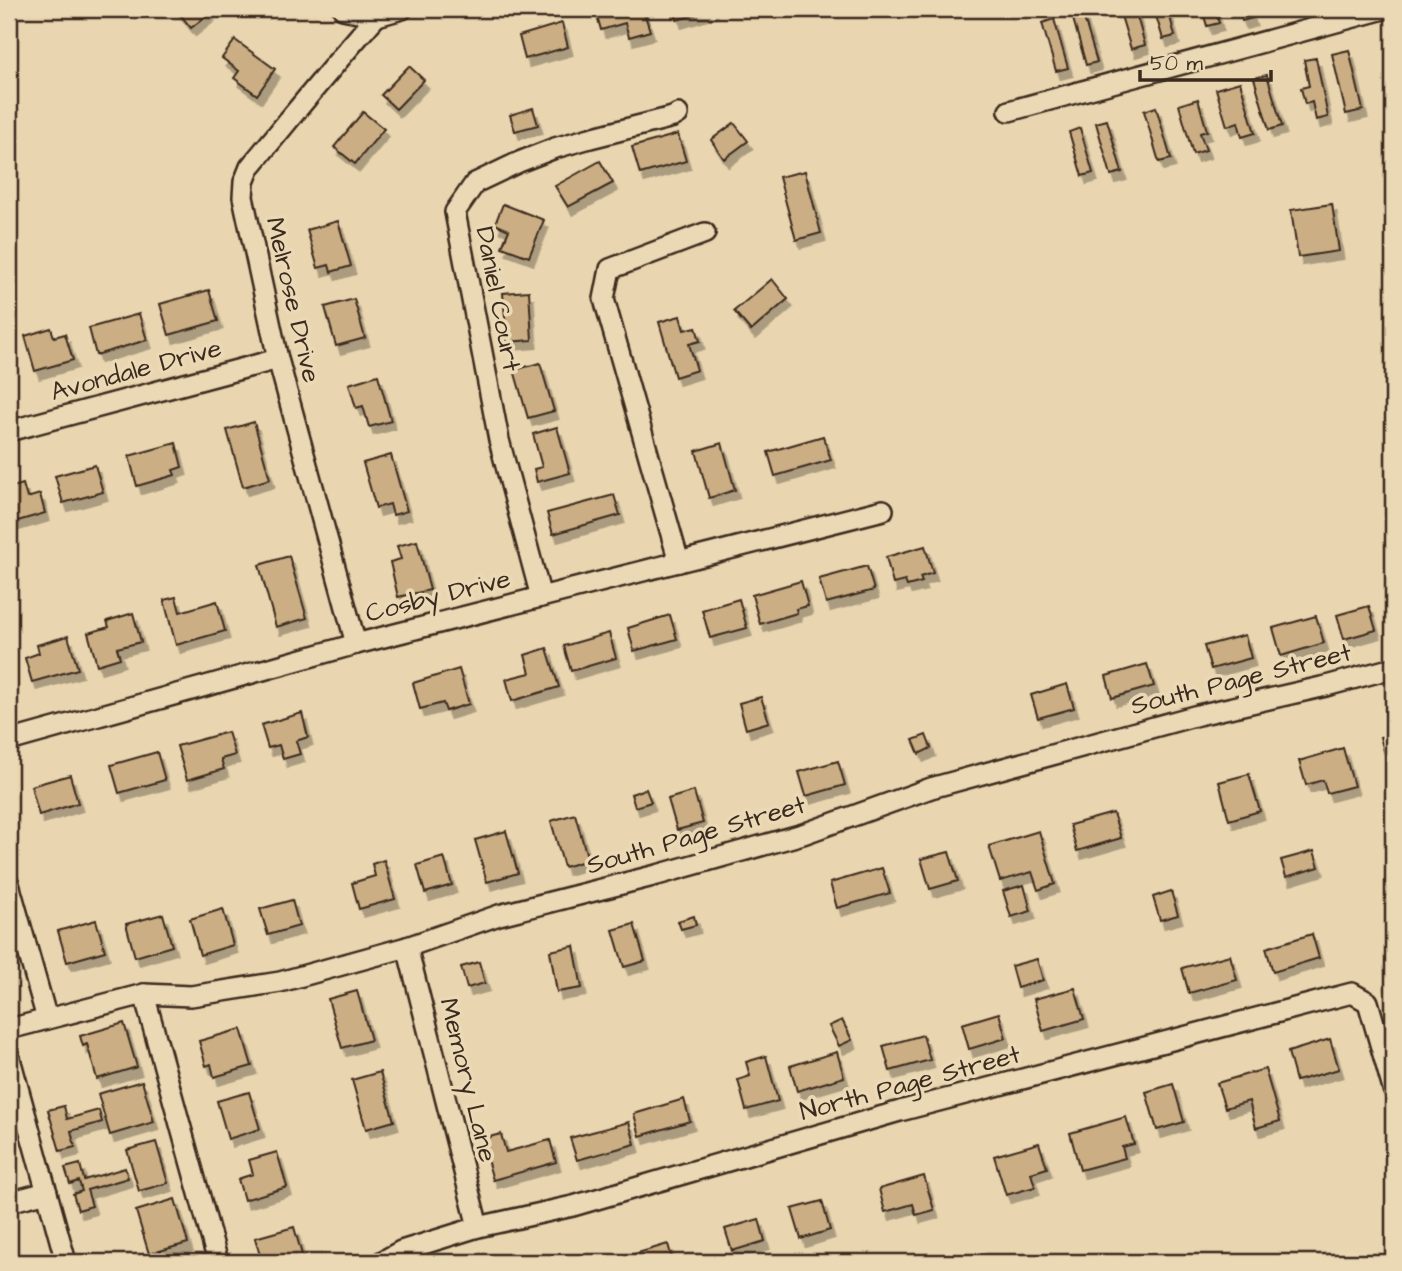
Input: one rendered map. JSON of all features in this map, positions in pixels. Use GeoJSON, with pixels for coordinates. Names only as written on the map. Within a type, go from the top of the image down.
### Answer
{"type":"FeatureCollection","features":[{"type":"Feature","properties":{"kind":"street"},"geometry":{"type":"LineString","coordinates":[[343,9],[380,12],[402,9]]}},
{"type":"Feature","properties":{"kind":"street"},"geometry":{"type":"LineString","coordinates":[[1009,111],[1384,9]]}},
{"type":"Feature","properties":{"kind":"street","name":"Melrose Drive"},"geometry":{"type":"LineString","coordinates":[[356,643],[278,359],[243,197],[244,182],[250,167],[352,42],[380,12]]}},
{"type":"Feature","properties":{"kind":"street","name":"Daniel Court"},"geometry":{"type":"LineString","coordinates":[[541,597],[499,440],[455,212],[475,183],[519,162],[555,148],[678,114]]}},
{"type":"Feature","properties":{"kind":"street"},"geometry":{"type":"LineString","coordinates":[[678,562],[604,299],[610,269],[705,233]]}},
{"type":"Feature","properties":{"kind":"street","name":"Avondale Drive"},"geometry":{"type":"LineString","coordinates":[[9,431],[278,359]]}},
{"type":"Feature","properties":{"kind":"street","name":"Cosby Drive"},"geometry":{"type":"LineString","coordinates":[[9,741],[356,643],[883,510]]}},
{"type":"Feature","properties":{"kind":"street","name":"South Page Street"},"geometry":{"type":"LineString","coordinates":[[9,1028],[144,994],[191,996],[281,982],[407,947],[499,915],[803,834],[931,788],[1198,715],[1393,668]]}},
{"type":"Feature","properties":{"kind":"street"},"geometry":{"type":"LineString","coordinates":[[9,884],[47,1019]]}},
{"type":"Feature","properties":{"kind":"street","name":"Memory Lane"},"geometry":{"type":"LineString","coordinates":[[407,947],[478,1227]]}},
{"type":"Feature","properties":{"kind":"street","name":"North Page Street"},"geometry":{"type":"LineString","coordinates":[[381,1262],[401,1251],[478,1227],[573,1206],[900,1111],[1352,993],[1368,1002],[1393,1089]]}},
{"type":"Feature","properties":{"kind":"street"},"geometry":{"type":"LineString","coordinates":[[144,994],[218,1262]]}},
{"type":"Feature","properties":{"kind":"street"},"geometry":{"type":"LineString","coordinates":[[9,1055],[66,1262]]}},
{"type":"Feature","properties":{"kind":"street"},"geometry":{"type":"LineString","coordinates":[[9,1202],[47,1192]]}},
{"type":"Feature","properties":{"kind":"building"},"geometry":{"type":"Polygon","coordinates":[[[176,9],[207,9],[210,13],[191,28],[176,9]]]}},
{"type":"Feature","properties":{"kind":"building"},"geometry":{"type":"Polygon","coordinates":[[[606,9],[643,9],[650,31],[629,37],[625,23],[601,30],[596,12],[606,9]]]}},
{"type":"Feature","properties":{"kind":"building"},"geometry":{"type":"Polygon","coordinates":[[[674,9],[714,9],[677,20],[674,9]]]}},
{"type":"Feature","properties":{"kind":"building"},"geometry":{"type":"Polygon","coordinates":[[[1119,9],[1135,9],[1145,45],[1131,49],[1119,9]]]}},
{"type":"Feature","properties":{"kind":"building"},"geometry":{"type":"Polygon","coordinates":[[[1154,9],[1168,9],[1175,36],[1163,39],[1154,9]]]}},
{"type":"Feature","properties":{"kind":"building"},"geometry":{"type":"Polygon","coordinates":[[[1202,9],[1215,9],[1219,23],[1207,26],[1202,9]]]}},
{"type":"Feature","properties":{"kind":"building"},"geometry":{"type":"Polygon","coordinates":[[[1238,9],[1249,9],[1252,18],[1242,21],[1238,9]]]}},
{"type":"Feature","properties":{"kind":"building"},"geometry":{"type":"Polygon","coordinates":[[[1082,11],[1097,62],[1086,65],[1072,15],[1082,11]]]}},
{"type":"Feature","properties":{"kind":"building"},"geometry":{"type":"Polygon","coordinates":[[[1054,19],[1068,68],[1056,71],[1042,23],[1054,19]]]}},
{"type":"Feature","properties":{"kind":"building"},"geometry":{"type":"Polygon","coordinates":[[[562,23],[568,47],[525,59],[519,36],[562,23]]]}},
{"type":"Feature","properties":{"kind":"building"},"geometry":{"type":"Polygon","coordinates":[[[235,40],[275,69],[257,95],[234,78],[239,71],[222,58],[235,40]]]}},
{"type":"Feature","properties":{"kind":"building"},"geometry":{"type":"Polygon","coordinates":[[[1349,50],[1363,110],[1346,114],[1332,54],[1349,50]]]}},
{"type":"Feature","properties":{"kind":"building"},"geometry":{"type":"Polygon","coordinates":[[[1316,58],[1328,117],[1316,120],[1312,102],[1305,104],[1301,88],[1309,86],[1304,60],[1316,58]]]}},
{"type":"Feature","properties":{"kind":"building"},"geometry":{"type":"Polygon","coordinates":[[[409,66],[424,80],[396,109],[381,95],[409,66]]]}},
{"type":"Feature","properties":{"kind":"building"},"geometry":{"type":"Polygon","coordinates":[[[1267,75],[1282,126],[1269,130],[1254,78],[1267,75]]]}},
{"type":"Feature","properties":{"kind":"building"},"geometry":{"type":"Polygon","coordinates":[[[1240,82],[1255,133],[1242,137],[1238,122],[1227,126],[1216,89],[1240,82]]]}},
{"type":"Feature","properties":{"kind":"building"},"geometry":{"type":"Polygon","coordinates":[[[1198,99],[1207,131],[1200,133],[1206,150],[1193,154],[1179,105],[1198,99]]]}},
{"type":"Feature","properties":{"kind":"building"},"geometry":{"type":"Polygon","coordinates":[[[1156,107],[1171,159],[1159,162],[1144,111],[1156,107]]]}},
{"type":"Feature","properties":{"kind":"building"},"geometry":{"type":"Polygon","coordinates":[[[533,108],[538,125],[515,131],[510,115],[533,108]]]}},
{"type":"Feature","properties":{"kind":"building"},"geometry":{"type":"Polygon","coordinates":[[[363,112],[384,129],[355,164],[334,147],[363,112]]]}},
{"type":"Feature","properties":{"kind":"building"},"geometry":{"type":"Polygon","coordinates":[[[1107,120],[1122,172],[1111,175],[1096,123],[1107,120]]]}},
{"type":"Feature","properties":{"kind":"building"},"geometry":{"type":"Polygon","coordinates":[[[734,123],[748,141],[724,159],[711,140],[734,123]]]}},
{"type":"Feature","properties":{"kind":"building"},"geometry":{"type":"Polygon","coordinates":[[[1080,128],[1093,173],[1082,176],[1069,132],[1080,128]]]}},
{"type":"Feature","properties":{"kind":"building"},"geometry":{"type":"Polygon","coordinates":[[[678,134],[686,161],[640,174],[632,147],[678,134]]]}},
{"type":"Feature","properties":{"kind":"building"},"geometry":{"type":"Polygon","coordinates":[[[600,161],[613,183],[568,207],[555,186],[600,161]]]}},
{"type":"Feature","properties":{"kind":"building"},"geometry":{"type":"Polygon","coordinates":[[[805,171],[821,233],[796,240],[779,177],[805,171]]]}},
{"type":"Feature","properties":{"kind":"building"},"geometry":{"type":"Polygon","coordinates":[[[503,204],[544,220],[529,257],[502,247],[509,230],[495,224],[503,204]]]}},
{"type":"Feature","properties":{"kind":"building"},"geometry":{"type":"Polygon","coordinates":[[[1332,204],[1339,251],[1298,257],[1291,210],[1332,204]]]}},
{"type":"Feature","properties":{"kind":"building"},"geometry":{"type":"Polygon","coordinates":[[[338,221],[351,266],[331,272],[329,265],[318,268],[307,230],[338,221]]]}},
{"type":"Feature","properties":{"kind":"building"},"geometry":{"type":"Polygon","coordinates":[[[772,279],[788,299],[751,331],[734,311],[772,279]]]}},
{"type":"Feature","properties":{"kind":"building"},"geometry":{"type":"Polygon","coordinates":[[[209,290],[218,321],[169,335],[160,304],[209,290]]]}},
{"type":"Feature","properties":{"kind":"building"},"geometry":{"type":"Polygon","coordinates":[[[529,291],[532,340],[507,342],[503,293],[529,291]]]}},
{"type":"Feature","properties":{"kind":"building"},"geometry":{"type":"Polygon","coordinates":[[[354,299],[365,338],[336,346],[325,307],[354,299]]]}},
{"type":"Feature","properties":{"kind":"building"},"geometry":{"type":"Polygon","coordinates":[[[139,314],[147,340],[96,355],[89,328],[139,314]]]}},
{"type":"Feature","properties":{"kind":"building"},"geometry":{"type":"Polygon","coordinates":[[[680,316],[684,330],[696,327],[700,341],[689,344],[697,370],[675,377],[659,322],[680,316]]]}},
{"type":"Feature","properties":{"kind":"building"},"geometry":{"type":"Polygon","coordinates":[[[51,328],[54,337],[65,334],[73,360],[35,371],[25,336],[51,328]]]}},
{"type":"Feature","properties":{"kind":"building"},"geometry":{"type":"Polygon","coordinates":[[[540,363],[554,411],[528,418],[514,370],[540,363]]]}},
{"type":"Feature","properties":{"kind":"building"},"geometry":{"type":"Polygon","coordinates":[[[378,375],[391,421],[369,427],[363,406],[356,408],[349,384],[378,375]]]}},
{"type":"Feature","properties":{"kind":"building"},"geometry":{"type":"Polygon","coordinates":[[[254,422],[270,479],[243,487],[227,430],[254,422]]]}},
{"type":"Feature","properties":{"kind":"building"},"geometry":{"type":"Polygon","coordinates":[[[557,427],[570,473],[537,482],[534,469],[542,467],[533,434],[557,427]]]}},
{"type":"Feature","properties":{"kind":"building"},"geometry":{"type":"Polygon","coordinates":[[[823,436],[831,460],[775,476],[768,452],[823,436]]]}},
{"type":"Feature","properties":{"kind":"building"},"geometry":{"type":"Polygon","coordinates":[[[176,443],[182,467],[173,470],[175,475],[137,486],[129,456],[176,443]]]}},
{"type":"Feature","properties":{"kind":"building"},"geometry":{"type":"Polygon","coordinates":[[[722,443],[735,490],[709,498],[696,451],[722,443]]]}},
{"type":"Feature","properties":{"kind":"building"},"geometry":{"type":"Polygon","coordinates":[[[391,455],[407,511],[393,515],[390,504],[376,508],[363,463],[391,455]]]}},
{"type":"Feature","properties":{"kind":"building"},"geometry":{"type":"Polygon","coordinates":[[[95,465],[103,492],[63,503],[55,476],[95,465]]]}},
{"type":"Feature","properties":{"kind":"building"},"geometry":{"type":"Polygon","coordinates":[[[23,484],[27,498],[40,494],[45,513],[11,523],[9,488],[23,484]]]}},
{"type":"Feature","properties":{"kind":"building"},"geometry":{"type":"Polygon","coordinates":[[[614,495],[620,515],[553,534],[547,513],[614,495]]]}},
{"type":"Feature","properties":{"kind":"building"},"geometry":{"type":"Polygon","coordinates":[[[417,541],[430,590],[398,597],[390,562],[401,559],[397,546],[417,541]]]}},
{"type":"Feature","properties":{"kind":"building"},"geometry":{"type":"Polygon","coordinates":[[[925,546],[933,573],[920,577],[922,582],[907,586],[905,581],[893,584],[886,557],[925,546]]]}},
{"type":"Feature","properties":{"kind":"building"},"geometry":{"type":"Polygon","coordinates":[[[289,556],[307,618],[276,627],[259,565],[289,556]]]}},
{"type":"Feature","properties":{"kind":"building"},"geometry":{"type":"Polygon","coordinates":[[[867,566],[874,590],[826,603],[819,579],[867,566]]]}},
{"type":"Feature","properties":{"kind":"building"},"geometry":{"type":"Polygon","coordinates":[[[801,581],[808,606],[796,609],[797,613],[760,624],[752,595],[801,581]]]}},
{"type":"Feature","properties":{"kind":"building"},"geometry":{"type":"Polygon","coordinates":[[[176,597],[180,612],[217,601],[225,631],[176,645],[164,600],[176,597]]]}},
{"type":"Feature","properties":{"kind":"building"},"geometry":{"type":"Polygon","coordinates":[[[739,599],[747,628],[710,638],[702,610],[739,599]]]}},
{"type":"Feature","properties":{"kind":"building"},"geometry":{"type":"Polygon","coordinates":[[[1369,606],[1376,630],[1344,639],[1337,615],[1369,606]]]}},
{"type":"Feature","properties":{"kind":"building"},"geometry":{"type":"Polygon","coordinates":[[[133,613],[141,642],[117,648],[120,658],[97,665],[88,633],[109,627],[107,621],[133,613]]]}},
{"type":"Feature","properties":{"kind":"building"},"geometry":{"type":"Polygon","coordinates":[[[670,615],[677,639],[634,651],[628,628],[670,615]]]}},
{"type":"Feature","properties":{"kind":"building"},"geometry":{"type":"Polygon","coordinates":[[[1316,616],[1324,643],[1281,656],[1273,628],[1316,616]]]}},
{"type":"Feature","properties":{"kind":"building"},"geometry":{"type":"Polygon","coordinates":[[[609,633],[616,658],[571,671],[564,646],[609,633]]]}},
{"type":"Feature","properties":{"kind":"building"},"geometry":{"type":"Polygon","coordinates":[[[1245,635],[1251,658],[1211,669],[1204,646],[1245,635]]]}},
{"type":"Feature","properties":{"kind":"building"},"geometry":{"type":"Polygon","coordinates":[[[68,636],[78,669],[32,682],[25,658],[39,653],[37,645],[68,636]]]}},
{"type":"Feature","properties":{"kind":"building"},"geometry":{"type":"Polygon","coordinates":[[[547,648],[559,687],[512,701],[506,679],[530,673],[525,655],[547,648]]]}},
{"type":"Feature","properties":{"kind":"building"},"geometry":{"type":"Polygon","coordinates":[[[1147,664],[1154,686],[1112,698],[1106,676],[1147,664]]]}},
{"type":"Feature","properties":{"kind":"building"},"geometry":{"type":"Polygon","coordinates":[[[459,669],[469,704],[446,711],[443,703],[420,709],[413,683],[459,669]]]}},
{"type":"Feature","properties":{"kind":"building"},"geometry":{"type":"Polygon","coordinates":[[[1067,684],[1074,708],[1038,718],[1031,695],[1067,684]]]}},
{"type":"Feature","properties":{"kind":"building"},"geometry":{"type":"Polygon","coordinates":[[[761,697],[769,722],[746,729],[739,703],[761,697]]]}},
{"type":"Feature","properties":{"kind":"building"},"geometry":{"type":"Polygon","coordinates":[[[302,713],[308,737],[296,741],[300,754],[283,759],[279,745],[268,748],[261,725],[302,713]]]}},
{"type":"Feature","properties":{"kind":"building"},"geometry":{"type":"Polygon","coordinates":[[[228,732],[235,755],[221,759],[224,769],[187,780],[177,746],[228,732]]]}},
{"type":"Feature","properties":{"kind":"building"},"geometry":{"type":"Polygon","coordinates":[[[1393,734],[1393,762],[1388,764],[1380,737],[1393,734]]]}},
{"type":"Feature","properties":{"kind":"building"},"geometry":{"type":"Polygon","coordinates":[[[926,735],[931,748],[919,754],[913,740],[926,735]]]}},
{"type":"Feature","properties":{"kind":"building"},"geometry":{"type":"Polygon","coordinates":[[[1343,748],[1354,786],[1327,793],[1323,780],[1306,785],[1299,761],[1343,748]]]}},
{"type":"Feature","properties":{"kind":"building"},"geometry":{"type":"Polygon","coordinates":[[[157,752],[165,780],[119,793],[111,765],[157,752]]]}},
{"type":"Feature","properties":{"kind":"building"},"geometry":{"type":"Polygon","coordinates":[[[838,761],[845,785],[806,796],[799,772],[838,761]]]}},
{"type":"Feature","properties":{"kind":"building"},"geometry":{"type":"Polygon","coordinates":[[[1249,774],[1260,811],[1229,820],[1219,782],[1249,774]]]}},
{"type":"Feature","properties":{"kind":"building"},"geometry":{"type":"Polygon","coordinates":[[[70,775],[78,803],[39,815],[31,786],[70,775]]]}},
{"type":"Feature","properties":{"kind":"building"},"geometry":{"type":"Polygon","coordinates":[[[646,789],[651,802],[635,807],[631,794],[646,789]]]}},
{"type":"Feature","properties":{"kind":"building"},"geometry":{"type":"Polygon","coordinates":[[[694,791],[703,823],[677,830],[668,799],[694,791]]]}},
{"type":"Feature","properties":{"kind":"building"},"geometry":{"type":"Polygon","coordinates":[[[1113,813],[1121,838],[1077,851],[1070,825],[1113,813]]]}},
{"type":"Feature","properties":{"kind":"building"},"geometry":{"type":"Polygon","coordinates":[[[575,814],[588,860],[564,867],[551,821],[575,814]]]}},
{"type":"Feature","properties":{"kind":"building"},"geometry":{"type":"Polygon","coordinates":[[[506,831],[518,873],[487,882],[475,840],[506,831]]]}},
{"type":"Feature","properties":{"kind":"building"},"geometry":{"type":"Polygon","coordinates":[[[1039,831],[1055,884],[1038,890],[1032,872],[1000,881],[989,846],[1039,831]]]}},
{"type":"Feature","properties":{"kind":"building"},"geometry":{"type":"Polygon","coordinates":[[[1314,851],[1319,867],[1286,877],[1281,860],[1314,851]]]}},
{"type":"Feature","properties":{"kind":"building"},"geometry":{"type":"Polygon","coordinates":[[[949,852],[958,881],[930,889],[921,859],[949,852]]]}},
{"type":"Feature","properties":{"kind":"building"},"geometry":{"type":"Polygon","coordinates":[[[444,857],[452,885],[425,893],[417,865],[444,857]]]}},
{"type":"Feature","properties":{"kind":"building"},"geometry":{"type":"Polygon","coordinates":[[[384,860],[395,899],[359,909],[352,883],[375,876],[372,864],[384,860]]]}},
{"type":"Feature","properties":{"kind":"building"},"geometry":{"type":"Polygon","coordinates":[[[882,868],[890,893],[837,908],[830,883],[882,868]]]}},
{"type":"Feature","properties":{"kind":"building"},"geometry":{"type":"Polygon","coordinates":[[[1024,885],[1031,911],[1011,917],[1003,891],[1024,885]]]}},
{"type":"Feature","properties":{"kind":"building"},"geometry":{"type":"Polygon","coordinates":[[[1171,891],[1178,915],[1160,920],[1153,897],[1171,891]]]}},
{"type":"Feature","properties":{"kind":"building"},"geometry":{"type":"Polygon","coordinates":[[[292,900],[299,926],[268,935],[260,909],[292,900]]]}},
{"type":"Feature","properties":{"kind":"building"},"geometry":{"type":"Polygon","coordinates":[[[223,909],[233,945],[200,955],[190,919],[223,909]]]}},
{"type":"Feature","properties":{"kind":"building"},"geometry":{"type":"Polygon","coordinates":[[[163,914],[172,946],[135,957],[126,924],[163,914]]]}},
{"type":"Feature","properties":{"kind":"building"},"geometry":{"type":"Polygon","coordinates":[[[694,916],[696,925],[681,929],[678,921],[694,916]]]}},
{"type":"Feature","properties":{"kind":"building"},"geometry":{"type":"Polygon","coordinates":[[[96,920],[105,951],[67,962],[58,931],[96,920]]]}},
{"type":"Feature","properties":{"kind":"building"},"geometry":{"type":"Polygon","coordinates":[[[634,924],[645,961],[624,967],[613,930],[634,924]]]}},
{"type":"Feature","properties":{"kind":"building"},"geometry":{"type":"Polygon","coordinates":[[[1312,934],[1319,958],[1273,972],[1266,948],[1312,934]]]}},
{"type":"Feature","properties":{"kind":"building"},"geometry":{"type":"Polygon","coordinates":[[[574,946],[582,988],[557,992],[550,951],[574,946]]]}},
{"type":"Feature","properties":{"kind":"building"},"geometry":{"type":"Polygon","coordinates":[[[1230,955],[1237,980],[1189,993],[1182,968],[1230,955]]]}},
{"type":"Feature","properties":{"kind":"building"},"geometry":{"type":"Polygon","coordinates":[[[1037,959],[1043,980],[1017,988],[1011,966],[1037,959]]]}},
{"type":"Feature","properties":{"kind":"building"},"geometry":{"type":"Polygon","coordinates":[[[479,962],[485,983],[467,988],[461,967],[479,962]]]}},
{"type":"Feature","properties":{"kind":"building"},"geometry":{"type":"Polygon","coordinates":[[[1075,988],[1084,1019],[1043,1031],[1034,999],[1075,988]]]}},
{"type":"Feature","properties":{"kind":"building"},"geometry":{"type":"Polygon","coordinates":[[[357,991],[371,1040],[342,1048],[328,999],[357,991]]]}},
{"type":"Feature","properties":{"kind":"building"},"geometry":{"type":"Polygon","coordinates":[[[999,1013],[1006,1038],[969,1049],[962,1024],[999,1013]]]}},
{"type":"Feature","properties":{"kind":"building"},"geometry":{"type":"Polygon","coordinates":[[[842,1020],[852,1040],[839,1046],[829,1026],[842,1020]]]}},
{"type":"Feature","properties":{"kind":"building"},"geometry":{"type":"Polygon","coordinates":[[[124,1023],[137,1067],[97,1079],[87,1044],[83,1046],[80,1036],[124,1023]]]}},
{"type":"Feature","properties":{"kind":"building"},"geometry":{"type":"Polygon","coordinates":[[[241,1029],[252,1066],[214,1077],[211,1064],[206,1066],[199,1041],[241,1029]]]}},
{"type":"Feature","properties":{"kind":"building"},"geometry":{"type":"Polygon","coordinates":[[[923,1035],[930,1060],[890,1071],[883,1046],[923,1035]]]}},
{"type":"Feature","properties":{"kind":"building"},"geometry":{"type":"Polygon","coordinates":[[[1330,1039],[1339,1069],[1296,1081],[1288,1052],[1330,1039]]]}},
{"type":"Feature","properties":{"kind":"building"},"geometry":{"type":"Polygon","coordinates":[[[837,1052],[844,1077],[797,1091],[790,1066],[837,1052]]]}},
{"type":"Feature","properties":{"kind":"building"},"geometry":{"type":"Polygon","coordinates":[[[766,1056],[778,1101],[746,1110],[738,1080],[750,1076],[746,1062],[766,1056]]]}},
{"type":"Feature","properties":{"kind":"building"},"geometry":{"type":"Polygon","coordinates":[[[1265,1069],[1280,1121],[1256,1128],[1249,1101],[1225,1108],[1217,1083],[1265,1069]]]}},
{"type":"Feature","properties":{"kind":"building"},"geometry":{"type":"Polygon","coordinates":[[[380,1072],[394,1121],[366,1129],[352,1080],[380,1072]]]}},
{"type":"Feature","properties":{"kind":"building"},"geometry":{"type":"Polygon","coordinates":[[[142,1081],[154,1122],[110,1135],[98,1094],[142,1081]]]}},
{"type":"Feature","properties":{"kind":"building"},"geometry":{"type":"Polygon","coordinates":[[[1173,1084],[1184,1122],[1157,1130],[1146,1092],[1173,1084]]]}},
{"type":"Feature","properties":{"kind":"building"},"geometry":{"type":"Polygon","coordinates":[[[249,1092],[260,1129],[228,1139],[217,1101],[249,1092]]]}},
{"type":"Feature","properties":{"kind":"building"},"geometry":{"type":"Polygon","coordinates":[[[684,1099],[690,1121],[640,1136],[634,1114],[684,1099]]]}},
{"type":"Feature","properties":{"kind":"building"},"geometry":{"type":"Polygon","coordinates":[[[64,1106],[67,1119],[99,1110],[102,1122],[71,1131],[75,1147],[60,1151],[48,1110],[64,1106]]]}},
{"type":"Feature","properties":{"kind":"building"},"geometry":{"type":"Polygon","coordinates":[[[1126,1117],[1134,1144],[1122,1147],[1125,1158],[1080,1170],[1070,1133],[1126,1117]]]}},
{"type":"Feature","properties":{"kind":"building"},"geometry":{"type":"Polygon","coordinates":[[[629,1122],[635,1144],[577,1160],[570,1138],[629,1122]]]}},
{"type":"Feature","properties":{"kind":"building"},"geometry":{"type":"Polygon","coordinates":[[[501,1134],[506,1152],[550,1140],[556,1162],[493,1180],[481,1139],[501,1134]]]}},
{"type":"Feature","properties":{"kind":"building"},"geometry":{"type":"Polygon","coordinates":[[[156,1142],[168,1183],[139,1191],[127,1150],[156,1142]]]}},
{"type":"Feature","properties":{"kind":"building"},"geometry":{"type":"Polygon","coordinates":[[[1039,1143],[1047,1168],[1031,1173],[1035,1187],[1006,1195],[994,1156],[1039,1143]]]}},
{"type":"Feature","properties":{"kind":"building"},"geometry":{"type":"Polygon","coordinates":[[[277,1152],[287,1187],[244,1200],[238,1179],[253,1174],[249,1160],[277,1152]]]}},
{"type":"Feature","properties":{"kind":"building"},"geometry":{"type":"Polygon","coordinates":[[[80,1164],[84,1180],[125,1168],[128,1178],[87,1190],[92,1206],[78,1210],[73,1194],[82,1191],[79,1181],[70,1184],[65,1168],[80,1164]]]}},
{"type":"Feature","properties":{"kind":"building"},"geometry":{"type":"Polygon","coordinates":[[[924,1176],[934,1210],[916,1215],[913,1204],[885,1212],[879,1189],[924,1176]]]}},
{"type":"Feature","properties":{"kind":"building"},"geometry":{"type":"Polygon","coordinates":[[[175,1199],[188,1243],[149,1254],[136,1211],[175,1199]]]}},
{"type":"Feature","properties":{"kind":"building"},"geometry":{"type":"Polygon","coordinates":[[[822,1201],[830,1230],[801,1239],[792,1209],[822,1201]]]}},
{"type":"Feature","properties":{"kind":"building"},"geometry":{"type":"Polygon","coordinates":[[[759,1219],[765,1241],[732,1251],[725,1229],[759,1219]]]}},
{"type":"Feature","properties":{"kind":"building"},"geometry":{"type":"Polygon","coordinates":[[[294,1227],[304,1262],[262,1262],[255,1238],[294,1227]]]}},
{"type":"Feature","properties":{"kind":"building"},"geometry":{"type":"Polygon","coordinates":[[[668,1244],[673,1262],[619,1262],[618,1259],[668,1244]]]}}]}
